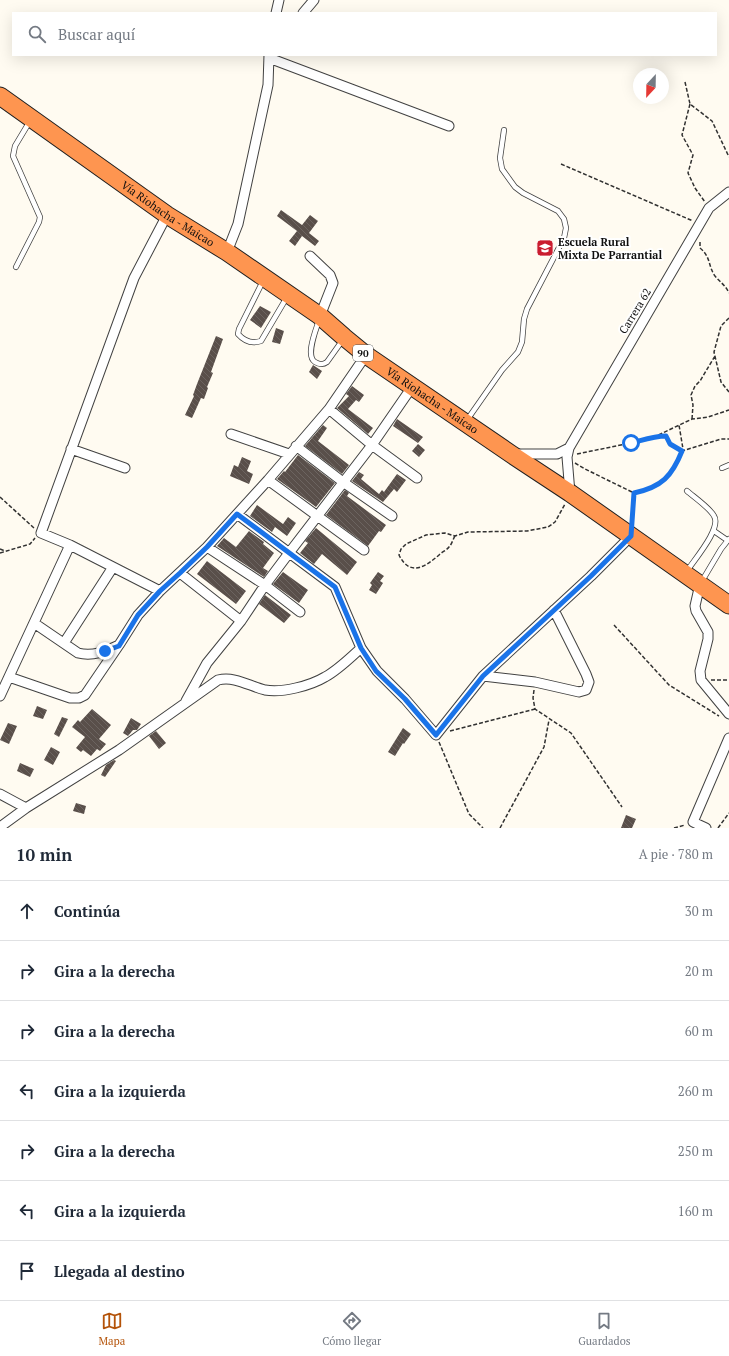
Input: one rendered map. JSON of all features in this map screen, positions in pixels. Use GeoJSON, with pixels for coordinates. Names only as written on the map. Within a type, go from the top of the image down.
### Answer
{"type":"FeatureCollection","features":[{"type":"Feature","properties":{"kind":"highway","name":"Vía Riohacha - Maicao"},"geometry":{"type":"LineString","coordinates":[[0,96],[168,215],[227,252],[289,294],[320,316],[344,338],[366,355],[570,493],[729,606]]}},
{"type":"Feature","properties":{"kind":"street"},"geometry":{"type":"LineString","coordinates":[[276,12],[279,0]]}},
{"type":"Feature","properties":{"kind":"street"},"geometry":{"type":"LineString","coordinates":[[304,12],[314,0]]}},
{"type":"Feature","properties":{"kind":"street"},"geometry":{"type":"LineString","coordinates":[[227,252],[238,224],[273,57],[449,126]]}},
{"type":"Feature","properties":{"kind":"street","name":"Carrera 62"},"geometry":{"type":"LineString","coordinates":[[570,493],[567,457],[569,448],[709,208],[729,192]]}},
{"type":"Feature","properties":{"kind":"street"},"geometry":{"type":"LineString","coordinates":[[160,591],[70,545],[41,533],[134,278],[168,215]]}},
{"type":"Feature","properties":{"kind":"street"},"geometry":{"type":"LineString","coordinates":[[310,256],[330,275],[333,283],[320,316]]}},
{"type":"Feature","properties":{"kind":"street"},"geometry":{"type":"LineString","coordinates":[[9,678],[70,698],[79,698],[89,691],[138,615],[160,591],[207,547],[268,480],[329,409],[366,355]]}},
{"type":"Feature","properties":{"kind":"street"},"geometry":{"type":"LineString","coordinates":[[184,704],[207,663],[372,445],[412,387]]}},
{"type":"Feature","properties":{"kind":"street"},"geometry":{"type":"LineString","coordinates":[[329,409],[372,445],[416,478]]}},
{"type":"Feature","properties":{"kind":"street"},"geometry":{"type":"LineString","coordinates":[[231,434],[289,454]]}},
{"type":"Feature","properties":{"kind":"street"},"geometry":{"type":"LineString","coordinates":[[296,446],[343,482],[392,516]]}},
{"type":"Feature","properties":{"kind":"street"},"geometry":{"type":"LineString","coordinates":[[511,454],[557,454],[569,448]]}},
{"type":"Feature","properties":{"kind":"street"},"geometry":{"type":"LineString","coordinates":[[71,449],[125,468]]}},
{"type":"Feature","properties":{"kind":"street"},"geometry":{"type":"LineString","coordinates":[[268,480],[364,550]]}},
{"type":"Feature","properties":{"kind":"street"},"geometry":{"type":"LineString","coordinates":[[237,514],[335,587],[361,648],[376,671],[405,699],[436,735],[483,676],[591,576],[631,536]]}},
{"type":"Feature","properties":{"kind":"street"},"geometry":{"type":"LineString","coordinates":[[0,696],[70,545]]}},
{"type":"Feature","properties":{"kind":"street"},"geometry":{"type":"LineString","coordinates":[[207,547],[265,585],[300,612]]}},
{"type":"Feature","properties":{"kind":"street"},"geometry":{"type":"LineString","coordinates":[[64,643],[113,567]]}},
{"type":"Feature","properties":{"kind":"street"},"geometry":{"type":"LineString","coordinates":[[180,573],[240,621]]}},
{"type":"Feature","properties":{"kind":"street"},"geometry":{"type":"LineString","coordinates":[[700,584],[695,606],[696,611],[708,632],[708,639],[700,671],[701,680],[726,716]]}},
{"type":"Feature","properties":{"kind":"street"},"geometry":{"type":"LineString","coordinates":[[483,676],[535,682],[579,692],[586,690],[589,682],[586,674],[554,610]]}},
{"type":"Feature","properties":{"kind":"street"},"geometry":{"type":"LineString","coordinates":[[34,623],[78,653],[86,655],[119,646]]}},
{"type":"Feature","properties":{"kind":"street"},"geometry":{"type":"LineString","coordinates":[[0,828],[26,808],[119,750],[218,680],[225,678],[233,679],[266,690],[293,689],[325,677],[361,648]]}},
{"type":"Feature","properties":{"kind":"street"},"geometry":{"type":"LineString","coordinates":[[706,828],[693,822],[729,738]]}},
{"type":"Feature","properties":{"kind":"street"},"geometry":{"type":"LineString","coordinates":[[0,794],[26,808]]}},
{"type":"Feature","properties":{"kind":"lane"},"geometry":{"type":"LineString","coordinates":[[16,267],[39,222],[40,217],[13,156],[15,146],[32,118]]}},
{"type":"Feature","properties":{"kind":"lane"},"geometry":{"type":"LineString","coordinates":[[465,423],[502,370],[518,352],[522,342],[524,319],[527,309],[564,238],[566,228],[564,219],[558,211],[523,194],[514,187],[502,168],[500,158],[504,130]]}},
{"type":"Feature","properties":{"kind":"lane"},"geometry":{"type":"LineString","coordinates":[[265,278],[239,329],[238,334],[243,340],[255,343],[261,341],[289,294]]}},
{"type":"Feature","properties":{"kind":"lane"},"geometry":{"type":"LineString","coordinates":[[320,316],[310,350],[310,356],[313,361],[318,364],[324,364],[327,362],[344,338]]}},
{"type":"Feature","properties":{"kind":"lane"},"geometry":{"type":"LineString","coordinates":[[722,468],[729,465]]}},
{"type":"Feature","properties":{"kind":"lane"},"geometry":{"type":"LineString","coordinates":[[685,574],[714,531],[716,521],[714,515],[687,491]]}},
{"type":"Feature","properties":{"kind":"lane"},"geometry":{"type":"LineString","coordinates":[[700,584],[728,540],[714,531]]}},
{"type":"Feature","properties":{"kind":"path"},"geometry":{"type":"LineString","coordinates":[[685,82],[690,104],[682,135],[693,156],[688,172],[695,188],[709,208]]}},
{"type":"Feature","properties":{"kind":"path"},"geometry":{"type":"LineString","coordinates":[[690,104],[712,121],[729,157]]}},
{"type":"Feature","properties":{"kind":"path"},"geometry":{"type":"LineString","coordinates":[[561,164],[700,224],[700,248],[706,253],[714,275],[726,286],[729,294]]}},
{"type":"Feature","properties":{"kind":"path"},"geometry":{"type":"LineString","coordinates":[[729,318],[722,326],[714,352],[721,382],[729,392]]}},
{"type":"Feature","properties":{"kind":"path"},"geometry":{"type":"LineString","coordinates":[[692,419],[693,405],[691,395],[695,386],[700,381],[715,356]]}},
{"type":"Feature","properties":{"kind":"path"},"geometry":{"type":"LineString","coordinates":[[567,457],[650,439],[692,419],[708,417],[729,410]]}},
{"type":"Feature","properties":{"kind":"path"},"geometry":{"type":"LineString","coordinates":[[567,457],[585,469],[634,493],[645,491],[663,482],[675,467],[683,448],[679,425]]}},
{"type":"Feature","properties":{"kind":"path"},"geometry":{"type":"LineString","coordinates":[[656,436],[666,436],[670,444],[682,451],[721,439],[729,439]]}},
{"type":"Feature","properties":{"kind":"path"},"geometry":{"type":"LineString","coordinates":[[455,536],[449,547],[420,568],[410,568],[403,563],[399,555],[401,548],[406,544],[426,535],[445,533],[455,536],[468,532],[527,531],[548,527],[555,522],[570,493]]}},
{"type":"Feature","properties":{"kind":"path"},"geometry":{"type":"LineString","coordinates":[[631,536],[634,493]]}},
{"type":"Feature","properties":{"kind":"path"},"geometry":{"type":"LineString","coordinates":[[0,497],[41,533],[30,544],[0,553]]}},
{"type":"Feature","properties":{"kind":"path"},"geometry":{"type":"LineString","coordinates":[[0,549],[5,551]]}},
{"type":"Feature","properties":{"kind":"path"},"geometry":{"type":"LineString","coordinates":[[614,625],[669,685],[726,716]]}},
{"type":"Feature","properties":{"kind":"path"},"geometry":{"type":"LineString","coordinates":[[701,680],[729,680]]}},
{"type":"Feature","properties":{"kind":"path"},"geometry":{"type":"LineString","coordinates":[[535,682],[533,698],[535,709],[571,733],[622,807]]}},
{"type":"Feature","properties":{"kind":"path"},"geometry":{"type":"LineString","coordinates":[[483,828],[469,814],[436,735],[535,709]]}},
{"type":"Feature","properties":{"kind":"path"},"geometry":{"type":"LineString","coordinates":[[500,828],[544,747],[550,719]]}},
{"type":"Feature","properties":{"kind":"path"},"geometry":{"type":"LineString","coordinates":[[718,828],[729,813]]}},
{"type":"Feature","properties":{"kind":"path"},"geometry":{"type":"LineString","coordinates":[[674,828],[693,822]]}},
{"type":"Feature","properties":{"kind":"building"},"geometry":{"type":"Polygon","coordinates":[[[281,210],[302,225],[310,215],[318,221],[309,233],[319,241],[315,246],[302,236],[295,246],[289,241],[297,231],[277,216],[281,210]]]}},
{"type":"Feature","properties":{"kind":"building"},"geometry":{"type":"Polygon","coordinates":[[[260,306],[271,312],[261,328],[250,320],[260,306]]]}},
{"type":"Feature","properties":{"kind":"building"},"geometry":{"type":"Polygon","coordinates":[[[276,328],[284,331],[280,344],[272,342],[276,328]]]}},
{"type":"Feature","properties":{"kind":"building"},"geometry":{"type":"Polygon","coordinates":[[[216,336],[223,339],[211,372],[213,373],[204,399],[201,398],[192,418],[185,415],[194,396],[193,395],[197,384],[216,336]]]}},
{"type":"Feature","properties":{"kind":"building"},"geometry":{"type":"Polygon","coordinates":[[[313,365],[322,371],[317,379],[309,372],[313,365]]]}},
{"type":"Feature","properties":{"kind":"building"},"geometry":{"type":"Polygon","coordinates":[[[352,386],[364,395],[359,402],[356,400],[348,409],[373,428],[368,434],[337,408],[349,396],[346,394],[352,386]]]}},
{"type":"Feature","properties":{"kind":"building"},"geometry":{"type":"Polygon","coordinates":[[[397,419],[423,437],[418,443],[393,426],[397,419]]]}},
{"type":"Feature","properties":{"kind":"building"},"geometry":{"type":"Polygon","coordinates":[[[323,425],[327,428],[318,441],[349,465],[342,474],[305,446],[323,425]]]}},
{"type":"Feature","properties":{"kind":"building"},"geometry":{"type":"Polygon","coordinates":[[[418,444],[425,450],[419,457],[412,451],[418,444]]]}},
{"type":"Feature","properties":{"kind":"building"},"geometry":{"type":"Polygon","coordinates":[[[298,455],[335,483],[316,507],[277,479],[284,471],[285,472],[298,455]]]}},
{"type":"Feature","properties":{"kind":"building"},"geometry":{"type":"Polygon","coordinates":[[[242,457],[251,461],[247,471],[253,474],[249,484],[230,476],[234,465],[238,467],[242,457]]]}},
{"type":"Feature","properties":{"kind":"building"},"geometry":{"type":"Polygon","coordinates":[[[359,472],[364,475],[361,479],[379,494],[382,490],[384,492],[397,474],[406,480],[397,492],[394,489],[383,502],[352,481],[359,472]]]}},
{"type":"Feature","properties":{"kind":"building"},"geometry":{"type":"Polygon","coordinates":[[[345,490],[349,493],[347,496],[386,525],[381,532],[379,531],[368,546],[326,515],[345,490]]]}},
{"type":"Feature","properties":{"kind":"building"},"geometry":{"type":"Polygon","coordinates":[[[257,505],[283,524],[288,517],[296,523],[287,536],[275,527],[272,532],[250,516],[257,505]]]}},
{"type":"Feature","properties":{"kind":"building"},"geometry":{"type":"Polygon","coordinates":[[[316,528],[357,562],[347,575],[322,554],[314,564],[300,553],[308,543],[305,541],[316,528]]]}},
{"type":"Feature","properties":{"kind":"building"},"geometry":{"type":"Polygon","coordinates":[[[249,531],[264,542],[263,544],[274,553],[263,568],[268,571],[264,577],[217,546],[224,538],[236,547],[249,531]]]}},
{"type":"Feature","properties":{"kind":"building"},"geometry":{"type":"Polygon","coordinates":[[[207,561],[246,591],[236,604],[197,574],[207,561]]]}},
{"type":"Feature","properties":{"kind":"building"},"geometry":{"type":"Polygon","coordinates":[[[283,572],[308,590],[299,603],[273,584],[283,572]]]}},
{"type":"Feature","properties":{"kind":"building"},"geometry":{"type":"Polygon","coordinates":[[[378,572],[384,576],[380,581],[383,583],[376,594],[369,590],[372,585],[370,583],[378,572]]]}},
{"type":"Feature","properties":{"kind":"building"},"geometry":{"type":"Polygon","coordinates":[[[265,595],[291,615],[284,623],[259,604],[265,595]]]}},
{"type":"Feature","properties":{"kind":"building"},"geometry":{"type":"Polygon","coordinates":[[[37,706],[47,710],[43,719],[33,716],[37,706]]]}},
{"type":"Feature","properties":{"kind":"building"},"geometry":{"type":"Polygon","coordinates":[[[92,709],[111,725],[99,739],[106,744],[100,751],[97,749],[91,756],[83,750],[81,752],[76,748],[85,737],[72,727],[78,720],[80,722],[92,709]]]}},
{"type":"Feature","properties":{"kind":"building"},"geometry":{"type":"Polygon","coordinates":[[[62,717],[68,719],[59,737],[54,734],[62,717]]]}},
{"type":"Feature","properties":{"kind":"building"},"geometry":{"type":"Polygon","coordinates":[[[131,718],[141,724],[137,730],[133,730],[128,736],[123,733],[131,718]]]}},
{"type":"Feature","properties":{"kind":"building"},"geometry":{"type":"Polygon","coordinates":[[[8,723],[17,726],[9,744],[0,740],[8,723]]]}},
{"type":"Feature","properties":{"kind":"building"},"geometry":{"type":"Polygon","coordinates":[[[403,728],[411,734],[395,756],[388,752],[403,728]]]}},
{"type":"Feature","properties":{"kind":"building"},"geometry":{"type":"Polygon","coordinates":[[[156,731],[166,743],[159,749],[149,736],[156,731]]]}},
{"type":"Feature","properties":{"kind":"building"},"geometry":{"type":"Polygon","coordinates":[[[51,747],[60,752],[53,765],[44,760],[51,747]]]}},
{"type":"Feature","properties":{"kind":"building"},"geometry":{"type":"Polygon","coordinates":[[[114,760],[116,761],[105,777],[101,775],[106,765],[114,760]]]}},
{"type":"Feature","properties":{"kind":"building"},"geometry":{"type":"Polygon","coordinates":[[[20,763],[34,769],[30,777],[17,771],[20,763]]]}},
{"type":"Feature","properties":{"kind":"building"},"geometry":{"type":"Polygon","coordinates":[[[76,803],[86,806],[84,814],[73,811],[76,803]]]}},
{"type":"Feature","properties":{"kind":"building"},"geometry":{"type":"Polygon","coordinates":[[[626,815],[636,819],[632,828],[621,828],[626,815]]]}},
{"type":"Feature","properties":{"kind":"place","name":"Escuela Rural Mixta De Parrantial"},"geometry":{"type":"Point","coordinates":[545,248]}},
{"type":"Feature","properties":{"kind":"route"},"geometry":{"type":"LineString","coordinates":[[105,651],[119,646],[138,615],[160,591],[207,547],[237,514],[335,587],[361,648],[376,671],[405,699],[436,735],[483,676],[591,576],[631,536],[634,493],[645,491],[663,482],[675,467],[682,451],[670,444],[666,436],[656,436],[650,439],[631,443]]}}]}
